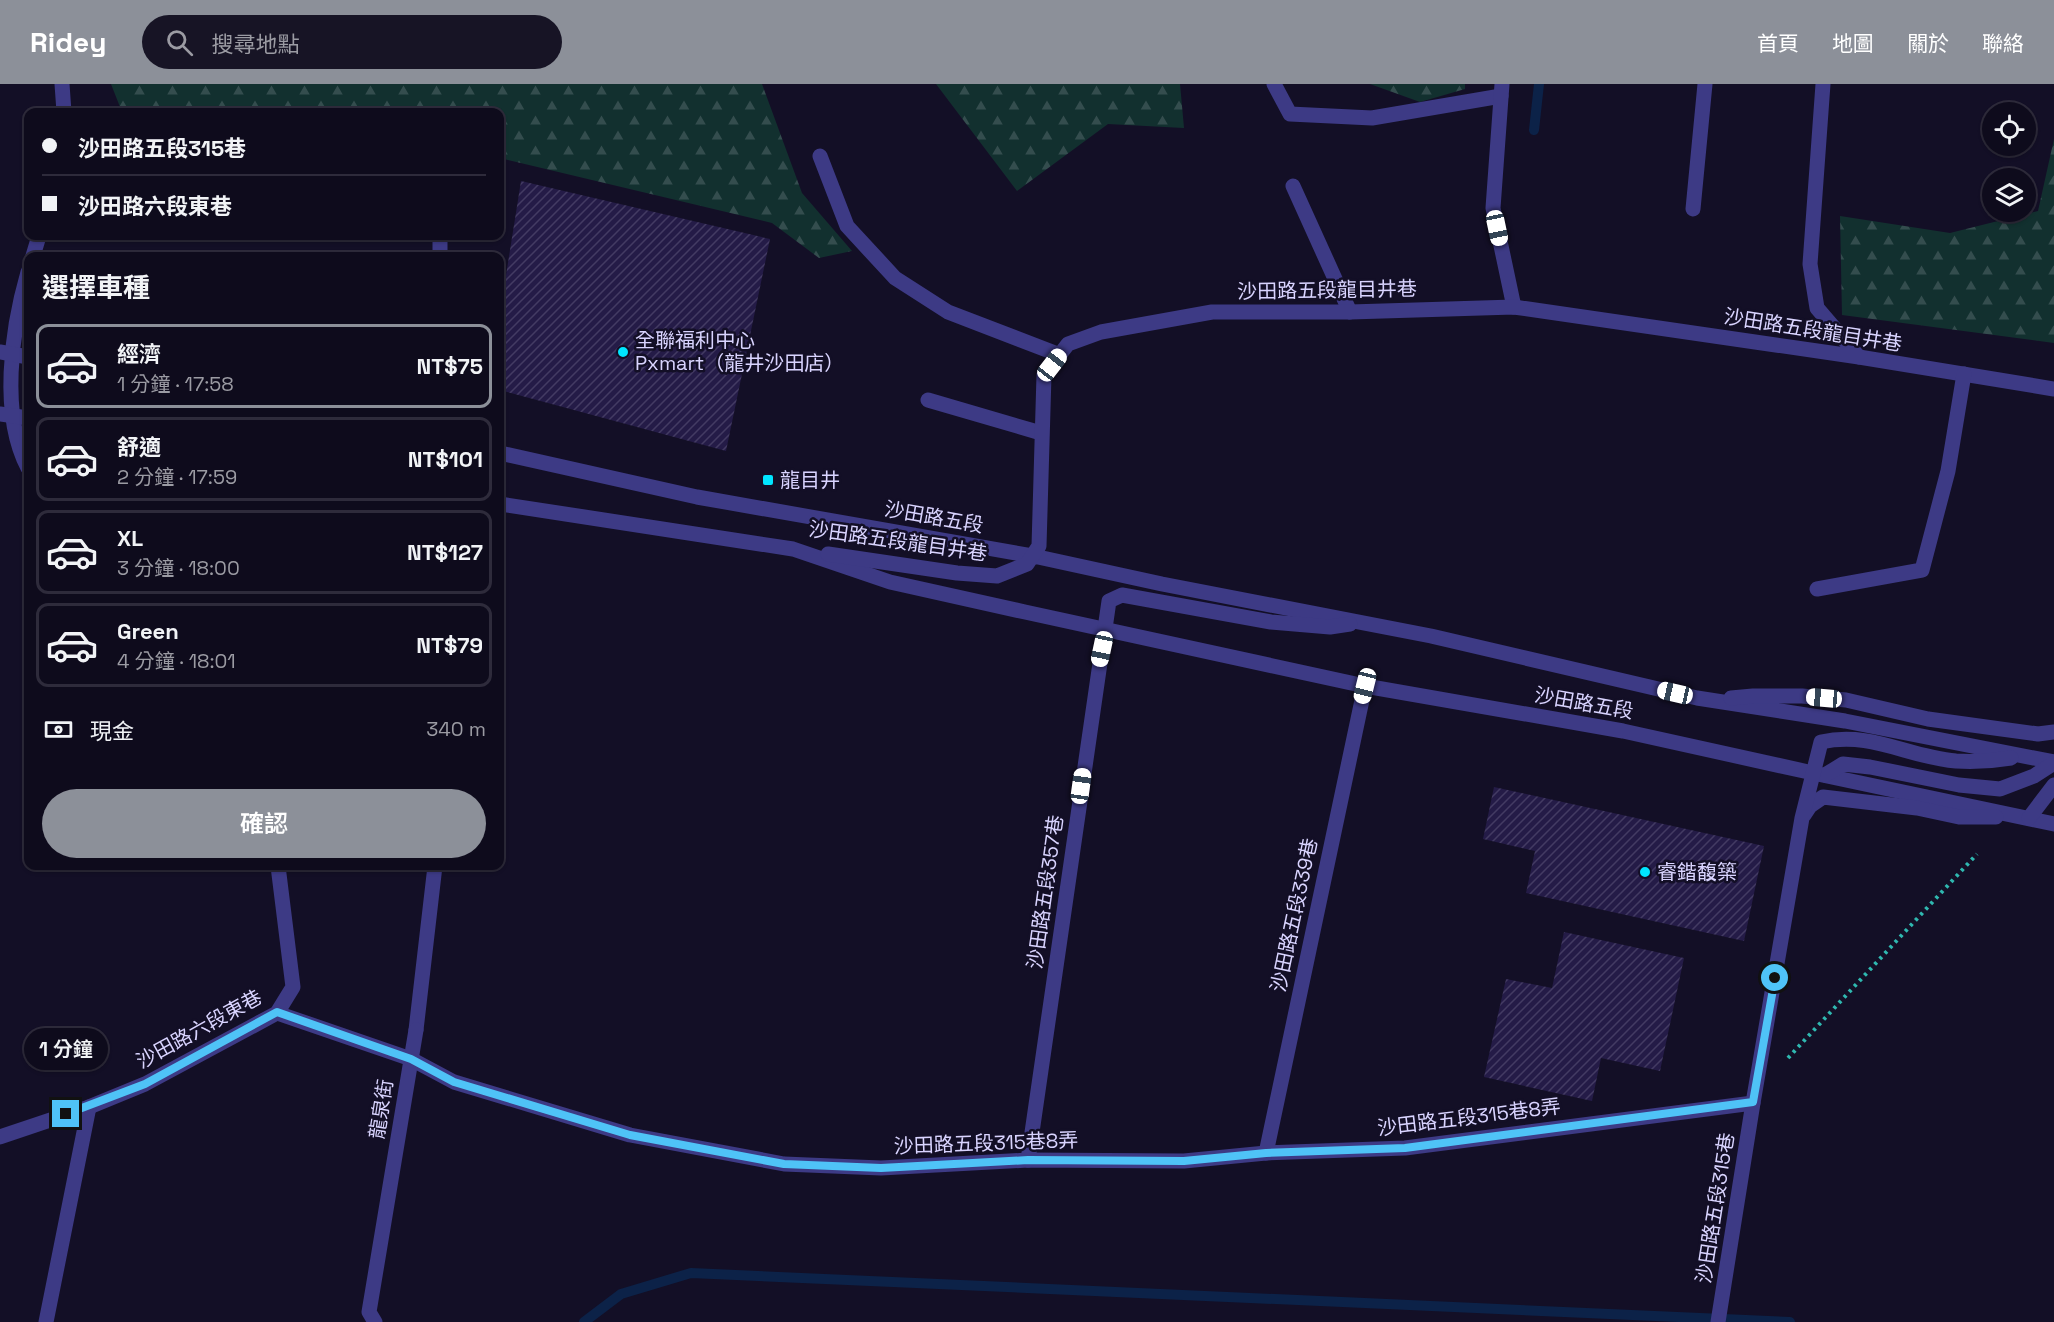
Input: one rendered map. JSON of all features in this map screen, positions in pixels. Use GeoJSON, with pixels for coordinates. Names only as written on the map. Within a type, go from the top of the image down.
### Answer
{"type":"FeatureCollection","features":[{"type":"Feature","properties":{"kind":"street"},"geometry":{"type":"LineString","coordinates":[[63,84],[64,108]]}},
{"type":"Feature","properties":{"kind":"street"},"geometry":{"type":"LineString","coordinates":[[1274,84],[1290,114],[1372,118],[1501,90],[1493,208],[1514,307]]}},
{"type":"Feature","properties":{"kind":"street"},"geometry":{"type":"LineString","coordinates":[[1693,209],[1705,84]]}},
{"type":"Feature","properties":{"kind":"street"},"geometry":{"type":"LineString","coordinates":[[1823,84],[1810,264],[1817,308],[1859,357]]}},
{"type":"Feature","properties":{"kind":"street"},"geometry":{"type":"LineString","coordinates":[[820,156],[847,226],[895,278],[948,312],[1060,355]]}},
{"type":"Feature","properties":{"kind":"street"},"geometry":{"type":"LineString","coordinates":[[1293,186],[1350,312]]}},
{"type":"Feature","properties":{"kind":"street"},"geometry":{"type":"LineString","coordinates":[[24,285],[4,353],[3,415],[18,455],[24,463]]}},
{"type":"Feature","properties":{"kind":"street","name":"沙田路五段龍目井巷"},"geometry":{"type":"LineString","coordinates":[[793,549],[957,573],[997,576],[1027,564],[1039,546],[1044,375],[1068,344],[1101,332],[1212,312],[1350,312],[1514,307],[1859,357],[2054,389]]}},
{"type":"Feature","properties":{"kind":"street"},"geometry":{"type":"LineString","coordinates":[[4,353],[24,356]]}},
{"type":"Feature","properties":{"kind":"street"},"geometry":{"type":"LineString","coordinates":[[1817,589],[1922,570],[1948,471],[1964,374]]}},
{"type":"Feature","properties":{"kind":"street"},"geometry":{"type":"LineString","coordinates":[[927,400],[1041,433]]}},
{"type":"Feature","properties":{"kind":"street"},"geometry":{"type":"LineString","coordinates":[[3,415],[24,418]]}},
{"type":"Feature","properties":{"kind":"street","name":"沙田路五段"},"geometry":{"type":"LineString","coordinates":[[504,454],[697,497],[1033,556],[1431,636],[1712,701],[1845,722],[2054,762]]}},
{"type":"Feature","properties":{"kind":"street","name":"沙田路五段"},"geometry":{"type":"LineString","coordinates":[[504,505],[793,549],[890,582],[1365,686],[1623,730],[2054,824]]}},
{"type":"Feature","properties":{"kind":"street","name":"沙田路五段"},"geometry":{"type":"LineString","coordinates":[[1106,629],[1109,601],[1122,595],[1271,622],[1330,627],[1362,623]]}},
{"type":"Feature","properties":{"kind":"street","name":"沙田路五段357巷"},"geometry":{"type":"LineString","coordinates":[[1028,1160],[1098,669],[1106,629]]}},
{"type":"Feature","properties":{"kind":"street","name":"沙田路五段339巷"},"geometry":{"type":"LineString","coordinates":[[1266,1153],[1365,686]]}},
{"type":"Feature","properties":{"kind":"street"},"geometry":{"type":"LineString","coordinates":[[1712,701],[1753,696],[1802,696],[1835,699],[1976,727],[2038,734],[2054,732]]}},
{"type":"Feature","properties":{"kind":"street","name":"沙田路五段315巷"},"geometry":{"type":"LineString","coordinates":[[1718,1322],[1802,818],[1819,774],[1821,742],[1839,738],[1883,743],[1954,761],[1999,760],[2024,756]]}},
{"type":"Feature","properties":{"kind":"street"},"geometry":{"type":"LineString","coordinates":[[1819,774],[1843,764],[1870,766],[1959,785],[2000,789],[2034,776],[2054,762]]}},
{"type":"Feature","properties":{"kind":"street"},"geometry":{"type":"LineString","coordinates":[[1802,818],[1810,806],[1823,797],[1907,807],[1959,817],[2026,817],[2054,785]]}},
{"type":"Feature","properties":{"kind":"street","name":"沙田路六段東巷"},"geometry":{"type":"LineString","coordinates":[[0,1137],[88,1107],[145,1084],[277,1012],[293,987],[278,870]]}},
{"type":"Feature","properties":{"kind":"street","name":"龍泉街"},"geometry":{"type":"LineString","coordinates":[[375,1322],[369,1312],[416,1030],[435,870]]}},
{"type":"Feature","properties":{"kind":"street","name":"沙田路五段315巷8弄"},"geometry":{"type":"LineString","coordinates":[[277,1012],[411,1059],[454,1082],[630,1135],[784,1164],[881,1168],[1028,1160],[1184,1161],[1266,1153],[1405,1148],[1753,1102]]}},
{"type":"Feature","properties":{"kind":"street"},"geometry":{"type":"LineString","coordinates":[[46,1322],[88,1107]]}},
{"type":"Feature","properties":{"kind":"path"},"geometry":{"type":"LineString","coordinates":[[1787,1059],[1977,854]]}},
{"type":"Feature","properties":{"kind":"green space"},"geometry":{"type":"Polygon","coordinates":[[[111,84],[762,84],[802,193],[852,251],[819,258],[772,223],[504,159],[504,108],[120,108],[111,84]]]}},
{"type":"Feature","properties":{"kind":"green space"},"geometry":{"type":"Polygon","coordinates":[[[936,84],[1180,84],[1184,128],[1108,124],[1017,191],[936,84]]]}},
{"type":"Feature","properties":{"kind":"green space"},"geometry":{"type":"Polygon","coordinates":[[[1370,84],[1465,84],[1465,89],[1420,102],[1370,84]]]}},
{"type":"Feature","properties":{"kind":"green space"},"geometry":{"type":"Polygon","coordinates":[[[2054,139],[2054,343],[1842,315],[1840,216],[1950,233],[1994,222],[2036,222],[2036,212],[2038,211],[2054,139]]]}},
{"type":"Feature","properties":{"kind":"building","name":"全聯福利中心 Pxmart（龍井沙田店）"},"geometry":{"type":"Polygon","coordinates":[[[521,181],[770,239],[726,451],[504,391],[504,288],[521,181]]]}},
{"type":"Feature","properties":{"kind":"building","name":"睿鍇馥築"},"geometry":{"type":"Polygon","coordinates":[[[1494,787],[1764,846],[1744,941],[1526,893],[1535,851],[1483,839],[1494,787]]]}},
{"type":"Feature","properties":{"kind":"building"},"geometry":{"type":"Polygon","coordinates":[[[1564,932],[1684,958],[1660,1071],[1601,1058],[1592,1101],[1484,1077],[1506,979],[1552,988],[1564,932]]]}},
{"type":"Feature","properties":{"kind":"waterway"},"geometry":{"type":"LineString","coordinates":[[1534,130],[1539,84]]}},
{"type":"Feature","properties":{"kind":"waterway"},"geometry":{"type":"LineString","coordinates":[[584,1322],[621,1294],[691,1273],[1790,1322]]}},
{"type":"Feature","properties":{"kind":"place","name":"全聯福利中心 Pxmart（龍井沙田店）"},"geometry":{"type":"Point","coordinates":[623,352]}},
{"type":"Feature","properties":{"kind":"place","name":"龍目井"},"geometry":{"type":"Point","coordinates":[768,480]}},
{"type":"Feature","properties":{"kind":"place","name":"睿鍇馥築"},"geometry":{"type":"Point","coordinates":[1645,872]}},
{"type":"Feature","properties":{"kind":"route"},"geometry":{"type":"LineString","coordinates":[[66,1114],[145,1084],[277,1012],[411,1059],[454,1082],[630,1135],[784,1164],[881,1168],[1028,1160],[1184,1161],[1266,1153],[1405,1148],[1753,1102],[1775,978]]}}]}
